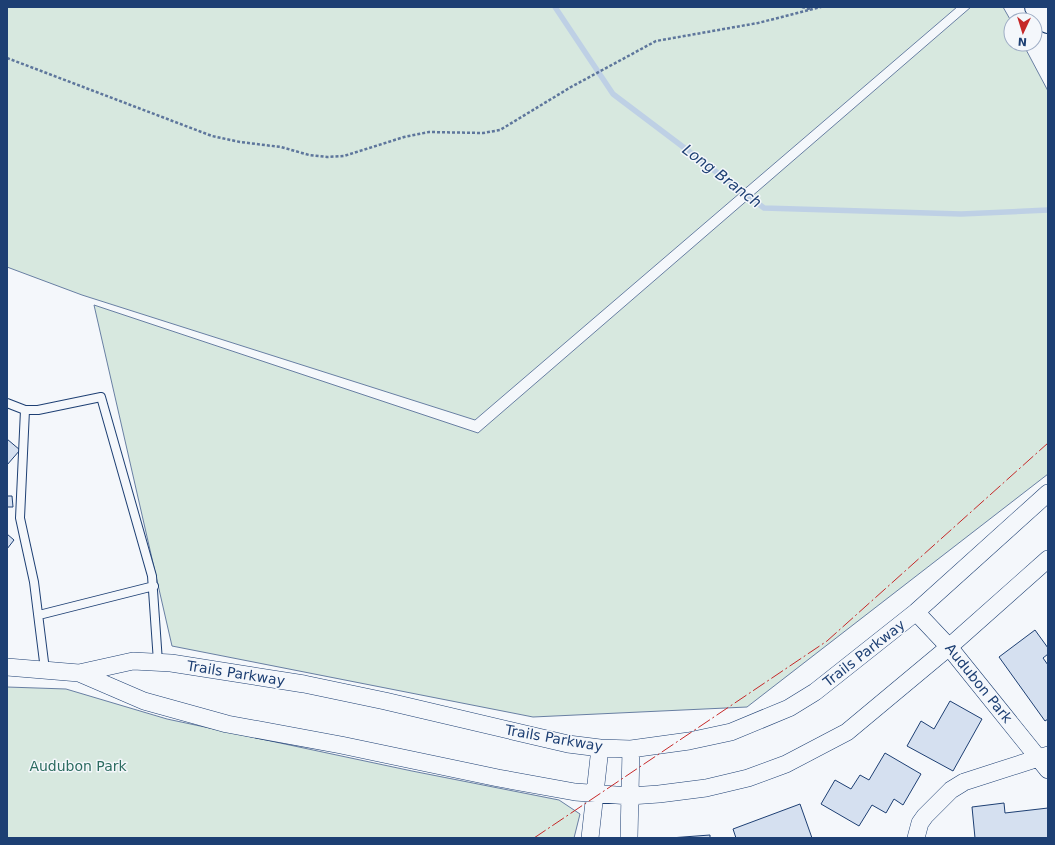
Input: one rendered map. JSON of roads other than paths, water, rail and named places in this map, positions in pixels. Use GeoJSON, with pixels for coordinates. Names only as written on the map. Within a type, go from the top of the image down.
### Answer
{"type":"FeatureCollection","features":[{"type":"Feature","properties":{"kind":"main road"},"geometry":{"type":"LineString","coordinates":[[1036,7],[1048,22]]}},
{"type":"Feature","properties":{"kind":"street","name":"Trails Parkway"},"geometry":{"type":"LineString","coordinates":[[7,667],[79,673],[133,661],[158,662],[236,672],[304,684],[385,701],[527,735],[600,748],[631,749],[689,741],[731,732],[789,708],[815,692],[916,612],[1048,493]]}},
{"type":"Feature","properties":{"kind":"street","name":"Trails Parkway"},"geometry":{"type":"LineString","coordinates":[[79,673],[144,701],[227,724],[341,745],[498,778],[575,792],[630,796],[706,788],[748,778],[786,764],[846,732],[949,647],[1048,559]]}},
{"type":"Feature","properties":{"kind":"street","name":"Audubon Park"},"geometry":{"type":"LineString","coordinates":[[916,612],[949,647],[1045,761],[964,782],[951,790],[925,816],[920,823],[916,838]]}},
{"type":"Feature","properties":{"kind":"street"},"geometry":{"type":"LineString","coordinates":[[590,838],[600,748]]}},
{"type":"Feature","properties":{"kind":"street"},"geometry":{"type":"LineString","coordinates":[[629,838],[631,749]]}},
{"type":"Feature","properties":{"kind":"lane"},"geometry":{"type":"LineString","coordinates":[[7,403],[25,410],[38,410],[101,397],[154,586],[158,662]]}},
{"type":"Feature","properties":{"kind":"lane"},"geometry":{"type":"LineString","coordinates":[[25,410],[20,518],[34,582],[45,670]]}},
{"type":"Feature","properties":{"kind":"lane"},"geometry":{"type":"LineString","coordinates":[[39,615],[154,586]]}},
{"type":"Feature","properties":{"kind":"waterway","name":"Long Branch"},"geometry":{"type":"LineString","coordinates":[[555,7],[613,94],[764,208],[961,214],[1048,210]]}}]}
